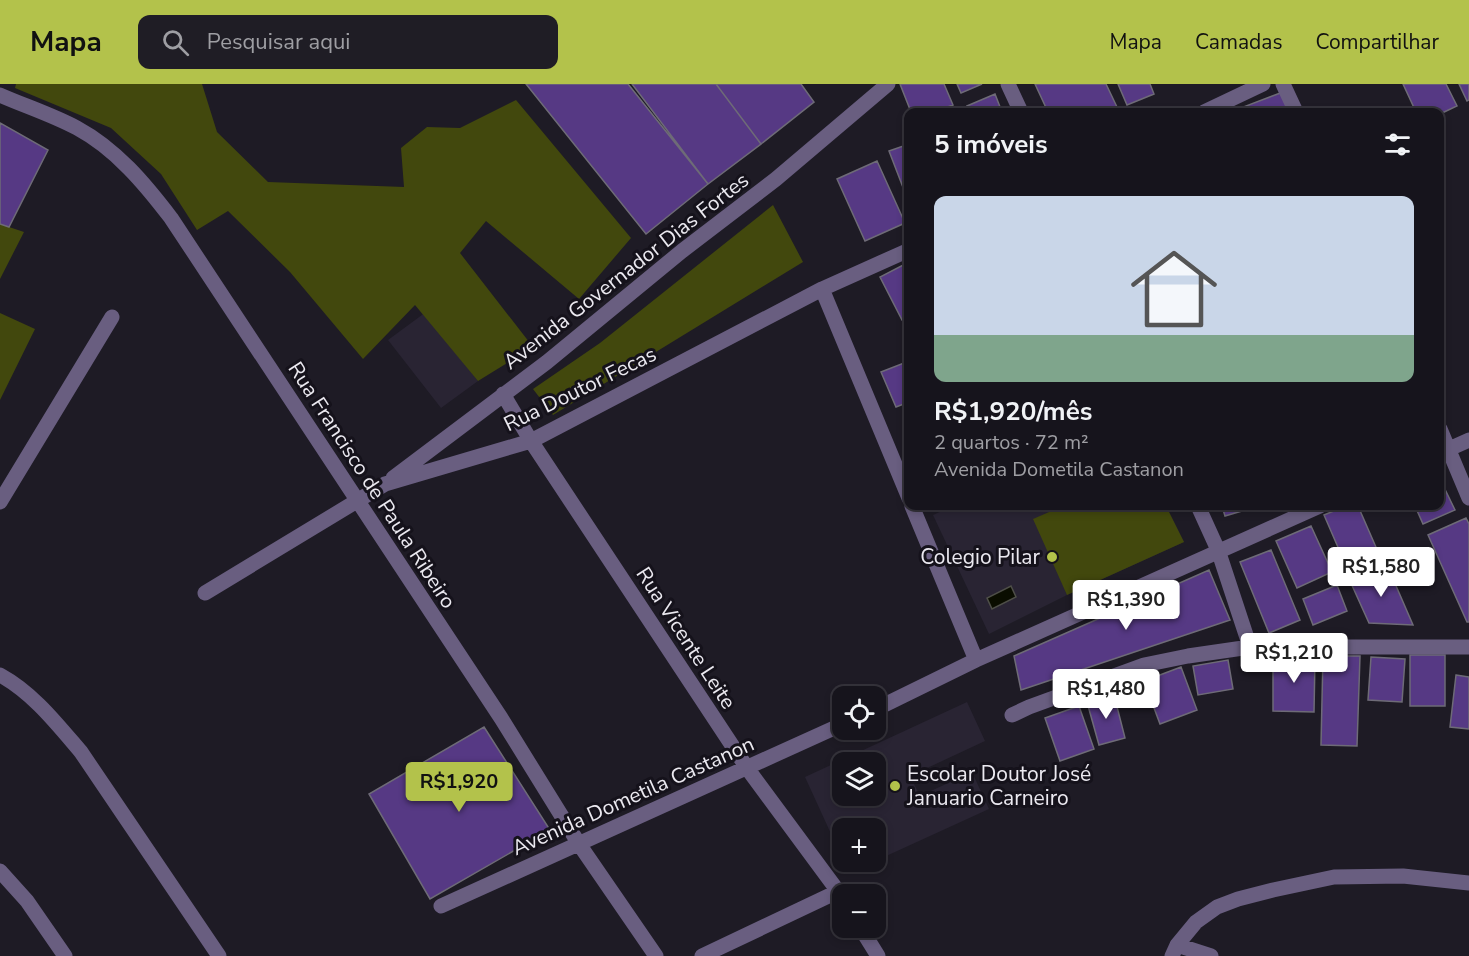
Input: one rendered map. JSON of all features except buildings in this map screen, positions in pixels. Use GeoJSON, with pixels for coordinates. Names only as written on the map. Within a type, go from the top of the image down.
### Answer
{"type":"FeatureCollection","features":[{"type":"Feature","properties":{"kind":"street","name":"Avenida Governador Dias Fortes"},"geometry":{"type":"LineString","coordinates":[[385,484],[547,362],[682,251],[776,179],[888,84]]}},
{"type":"Feature","properties":{"kind":"street"},"geometry":{"type":"LineString","coordinates":[[1008,84],[1019,108]]}},
{"type":"Feature","properties":{"kind":"street"},"geometry":{"type":"LineString","coordinates":[[1212,108],[1263,84]]}},
{"type":"Feature","properties":{"kind":"street"},"geometry":{"type":"LineString","coordinates":[[1283,84],[1294,108]]}},
{"type":"Feature","properties":{"kind":"street","name":"Rua Francisco de Paula Ribeiro"},"geometry":{"type":"LineString","coordinates":[[0,95],[77,128],[99,141],[147,186],[171,218],[501,718],[579,844],[656,956]]}},
{"type":"Feature","properties":{"kind":"street","name":"Rua Doutor Fecas"},"geometry":{"type":"LineString","coordinates":[[205,593],[385,484],[531,441],[822,289],[904,252]]}},
{"type":"Feature","properties":{"kind":"street"},"geometry":{"type":"LineString","coordinates":[[822,289],[904,486]]}},
{"type":"Feature","properties":{"kind":"street"},"geometry":{"type":"LineString","coordinates":[[0,502],[112,317]]}},
{"type":"Feature","properties":{"kind":"street","name":"Rua Vicente Leite"},"geometry":{"type":"LineString","coordinates":[[503,394],[531,441],[747,768],[833,884]]}},
{"type":"Feature","properties":{"kind":"street"},"geometry":{"type":"LineString","coordinates":[[1469,440],[1444,451],[1469,498]]}},
{"type":"Feature","properties":{"kind":"street"},"geometry":{"type":"LineString","coordinates":[[914,510],[976,660]]}},
{"type":"Feature","properties":{"kind":"street"},"geometry":{"type":"LineString","coordinates":[[1199,510],[1218,550],[1250,646]]}},
{"type":"Feature","properties":{"kind":"street"},"geometry":{"type":"LineString","coordinates":[[886,704],[976,660],[1311,510]]}},
{"type":"Feature","properties":{"kind":"street"},"geometry":{"type":"LineString","coordinates":[[1012,715],[1144,665],[1250,646],[1469,647]]}},
{"type":"Feature","properties":{"kind":"street"},"geometry":{"type":"LineString","coordinates":[[0,675],[30,696],[81,752],[219,956]]}},
{"type":"Feature","properties":{"kind":"street","name":"Avenida Dometila Castanon"},"geometry":{"type":"LineString","coordinates":[[441,906],[832,729]]}},
{"type":"Feature","properties":{"kind":"street"},"geometry":{"type":"LineString","coordinates":[[0,871],[27,901],[65,956]]}},
{"type":"Feature","properties":{"kind":"street"},"geometry":{"type":"LineString","coordinates":[[1211,956],[1174,950],[1196,922],[1217,907],[1238,899],[1334,878],[1403,876],[1469,883]]}},
{"type":"Feature","properties":{"kind":"street"},"geometry":{"type":"LineString","coordinates":[[702,956],[832,899]]}},
{"type":"Feature","properties":{"kind":"street"},"geometry":{"type":"LineString","coordinates":[[867,938],[878,956]]}},
{"type":"Feature","properties":{"kind":"shaded area"},"geometry":{"type":"Polygon","coordinates":[[[426,312],[478,381],[441,408],[388,340],[426,312]]]}},
{"type":"Feature","properties":{"kind":"shaded area","name":"Colegio Pilar"},"geometry":{"type":"Polygon","coordinates":[[[944,510],[1168,510],[1184,542],[1067,595],[989,634],[933,515],[944,510]]]}},
{"type":"Feature","properties":{"kind":"shaded area"},"geometry":{"type":"Polygon","coordinates":[[[1011,586],[1016,597],[992,609],[987,598],[1011,586]]]}},
{"type":"Feature","properties":{"kind":"shaded area","name":"Escolar Doutor José Januario Carneiro"},"geometry":{"type":"Polygon","coordinates":[[[967,702],[985,741],[910,776],[920,796],[972,772],[989,809],[886,856],[886,818],[832,818],[832,836],[805,777],[832,764],[832,806],[886,806],[886,752],[859,752],[967,702]]]}},
{"type":"Feature","properties":{"kind":"green space"},"geometry":{"type":"Polygon","coordinates":[[[16,84],[202,84],[217,132],[268,182],[404,187],[401,148],[427,127],[460,128],[516,100],[631,238],[579,299],[486,221],[460,253],[533,347],[478,381],[415,305],[363,359],[290,272],[228,211],[197,230],[161,174],[111,128],[15,88],[16,84]]]}},
{"type":"Feature","properties":{"kind":"green space"},"geometry":{"type":"Polygon","coordinates":[[[773,205],[803,262],[553,415],[533,389],[600,343],[773,205]]]}},
{"type":"Feature","properties":{"kind":"green space"},"geometry":{"type":"Polygon","coordinates":[[[0,224],[24,232],[0,279],[0,224]]]}},
{"type":"Feature","properties":{"kind":"green space"},"geometry":{"type":"Polygon","coordinates":[[[0,313],[35,329],[0,400],[0,313]]]}},
{"type":"Feature","properties":{"kind":"green space"},"geometry":{"type":"Polygon","coordinates":[[[1054,510],[1168,510],[1184,542],[1067,595],[1033,519],[1054,510]]]}},
{"type":"Feature","properties":{"kind":"place","name":"Colegio Pilar"},"geometry":{"type":"Point","coordinates":[1052,557]}},
{"type":"Feature","properties":{"kind":"place","name":"Escolar Doutor José Januario Carneiro"},"geometry":{"type":"Point","coordinates":[895,786]}}]}
